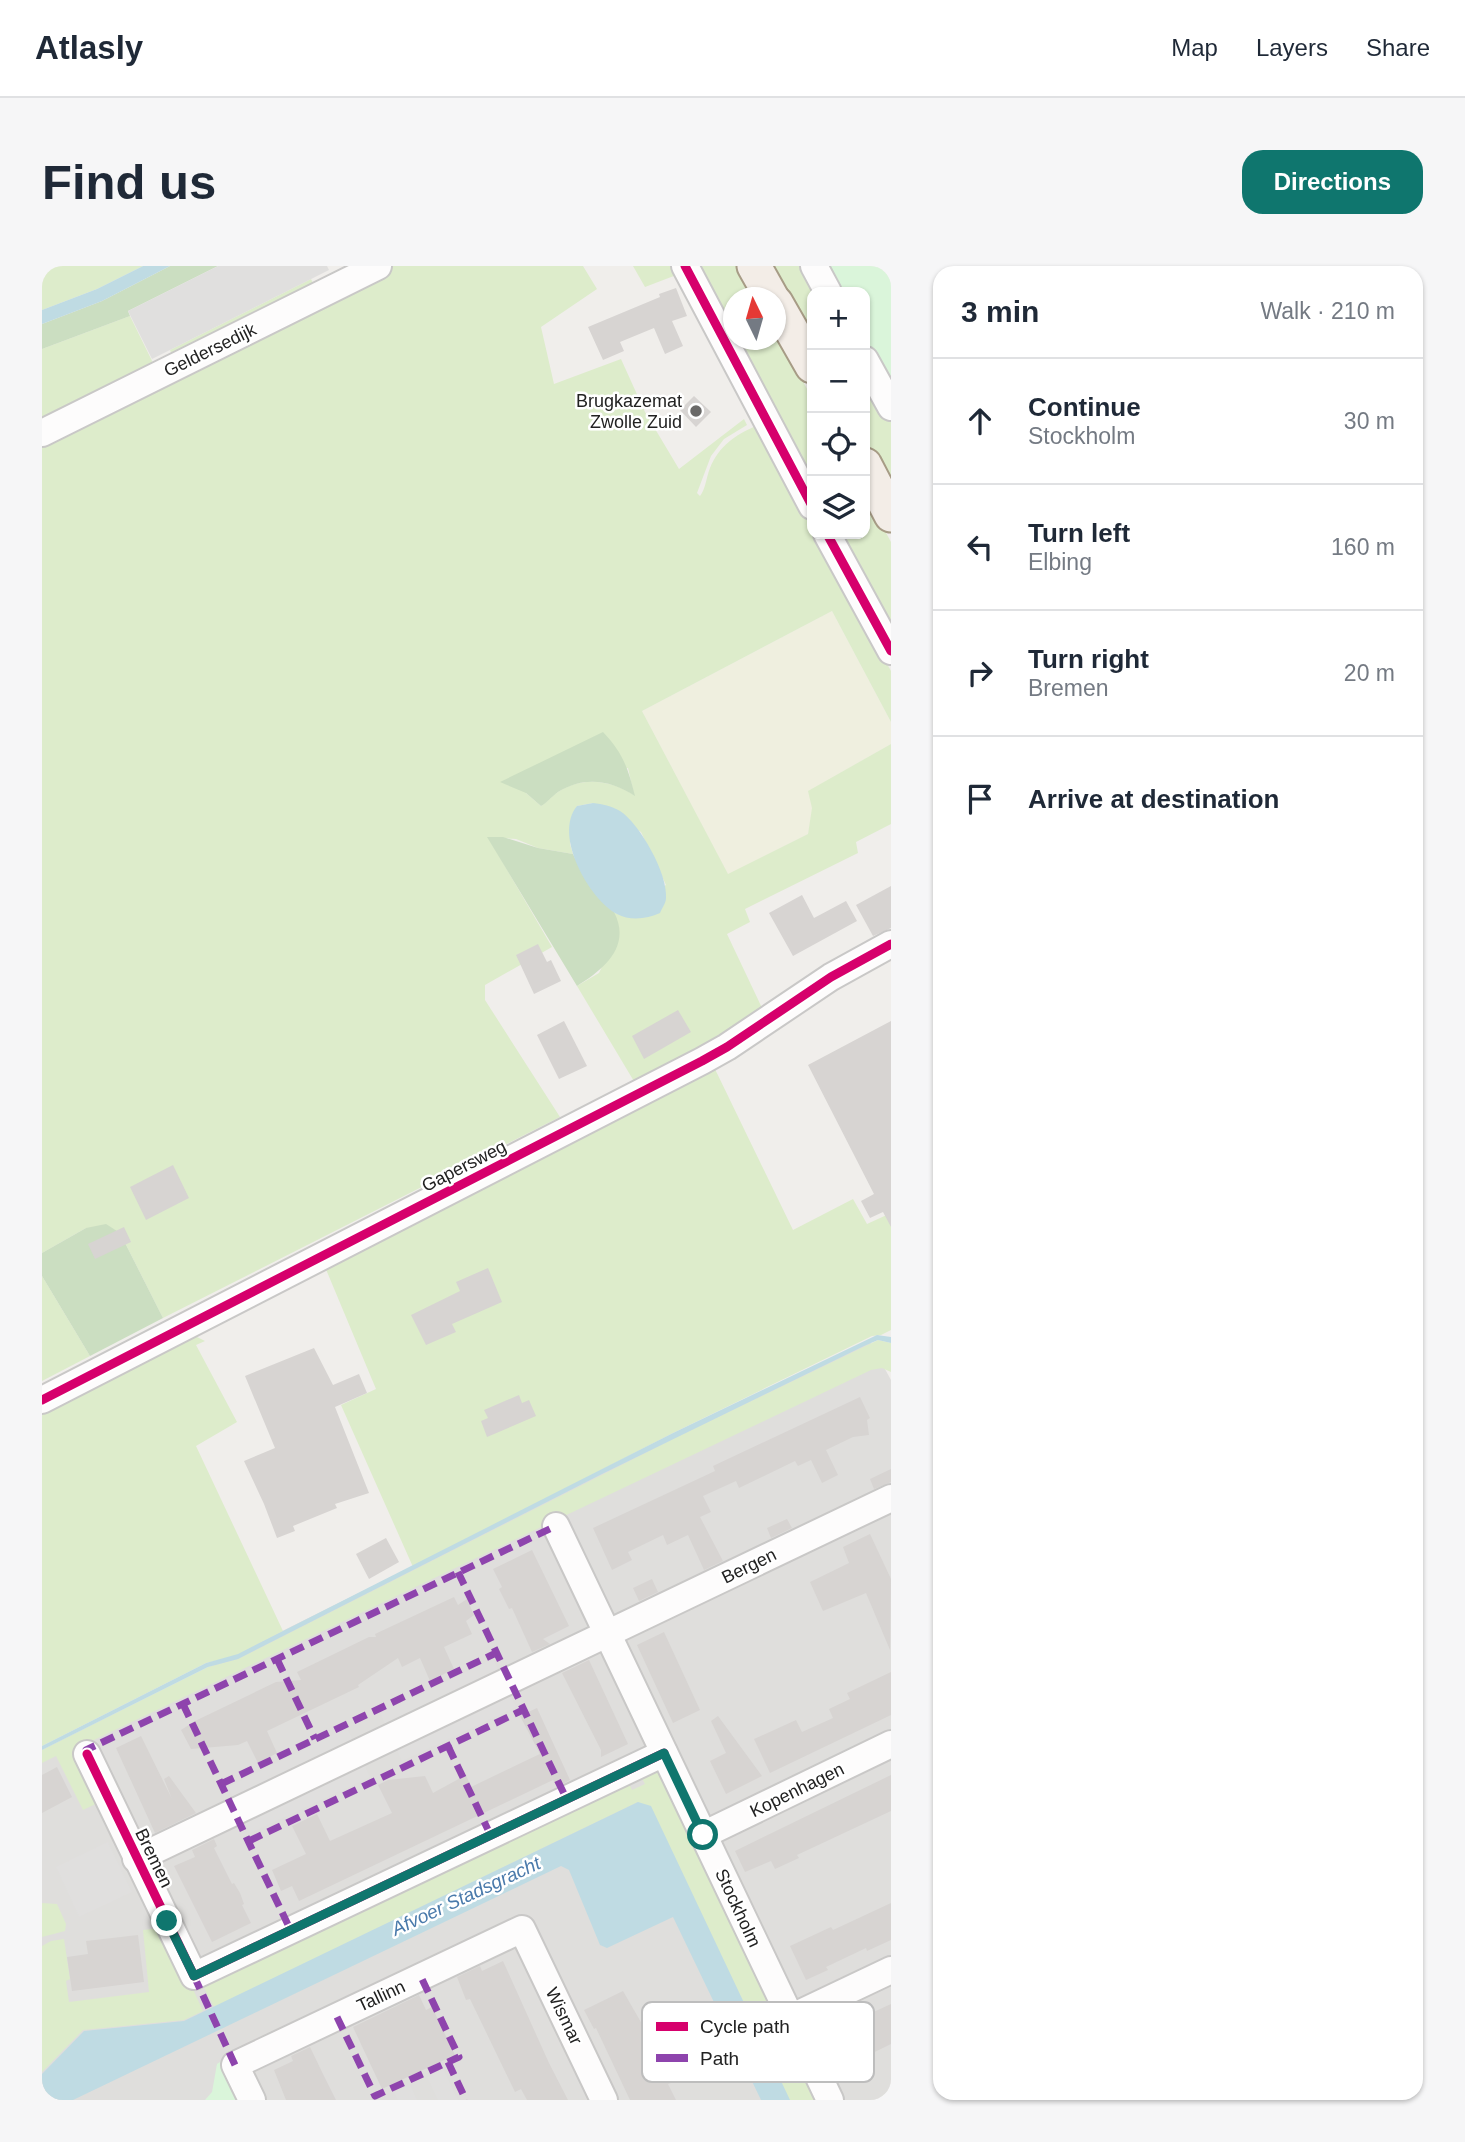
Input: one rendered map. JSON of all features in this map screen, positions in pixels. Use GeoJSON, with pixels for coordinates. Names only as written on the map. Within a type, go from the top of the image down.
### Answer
{"type":"FeatureCollection","features":[{"type":"Feature","properties":{"kind":"main road"},"geometry":{"type":"LineString","coordinates":[[754,266],[766,287]]}},
{"type":"Feature","properties":{"kind":"main road"},"geometry":{"type":"LineString","coordinates":[[786,322],[807,357]]}},
{"type":"Feature","properties":{"kind":"main road"},"geometry":{"type":"LineString","coordinates":[[870,475],[891,515]]}},
{"type":"Feature","properties":{"kind":"street","name":"Geldersedijk"},"geometry":{"type":"LineString","coordinates":[[42,433],[378,266]]}},
{"type":"Feature","properties":{"kind":"street"},"geometry":{"type":"LineString","coordinates":[[685,266],[807,497]]}},
{"type":"Feature","properties":{"kind":"street"},"geometry":{"type":"LineString","coordinates":[[814,266],[825,287]]}},
{"type":"Feature","properties":{"kind":"street"},"geometry":{"type":"LineString","coordinates":[[870,369],[891,407]]}},
{"type":"Feature","properties":{"kind":"street"},"geometry":{"type":"LineString","coordinates":[[830,539],[891,651]]}},
{"type":"Feature","properties":{"kind":"street","name":"Gapersweg"},"geometry":{"type":"LineString","coordinates":[[42,1400],[691,1067],[727,1047],[822,982],[891,944]]}},
{"type":"Feature","properties":{"kind":"street","name":"Bergen"},"geometry":{"type":"LineString","coordinates":[[136,1859],[891,1498]]}},
{"type":"Feature","properties":{"kind":"street","name":"Stockholm"},"geometry":{"type":"LineString","coordinates":[[556,1526],[782,2002]]}},
{"type":"Feature","properties":{"kind":"street","name":"Kopenhagen"},"geometry":{"type":"LineString","coordinates":[[703,1835],[891,1744]]}},
{"type":"Feature","properties":{"kind":"street","name":"Bremen"},"geometry":{"type":"LineString","coordinates":[[88,1754],[136,1859],[176,1916],[194,1976],[664,1753]]}},
{"type":"Feature","properties":{"kind":"street","name":"Tallinn"},"geometry":{"type":"LineString","coordinates":[[252,2100],[235,2065],[522,1929],[524,1933]]}},
{"type":"Feature","properties":{"kind":"street","name":"Wismar"},"geometry":{"type":"LineString","coordinates":[[524,1933],[604,2100]]}},
{"type":"Feature","properties":{"kind":"street"},"geometry":{"type":"LineString","coordinates":[[824,2002],[891,1970]]}},
{"type":"Feature","properties":{"kind":"street","name":"Stockholm"},"geometry":{"type":"LineString","coordinates":[[821,2082],[830,2100]]}},
{"type":"Feature","properties":{"kind":"shaded area"},"geometry":{"type":"Polygon","coordinates":[[[218,266],[327,266],[329,270],[152,359],[128,311],[218,266]]]}},
{"type":"Feature","properties":{"kind":"shaded area"},"geometry":{"type":"Polygon","coordinates":[[[869,1340],[891,1380],[891,2100],[42,2100],[42,1750],[869,1340]]]}},
{"type":"Feature","properties":{"kind":"shaded area"},"geometry":{"type":"Polygon","coordinates":[[[493,1659],[516,1707],[402,1761],[380,1713],[493,1659]]]}},
{"type":"Feature","properties":{"kind":"shaded area"},"geometry":{"type":"Polygon","coordinates":[[[347,1728],[370,1777],[250,1833],[228,1787],[347,1728]]]}},
{"type":"Feature","properties":{"kind":"shaded area"},"geometry":{"type":"Polygon","coordinates":[[[108,1842],[132,1892],[79,1917],[56,1867],[108,1842]]]}},
{"type":"Feature","properties":{"kind":"shaded area"},"geometry":{"type":"Polygon","coordinates":[[[443,2069],[458,2100],[438,2100],[427,2077],[443,2069]]]}},
{"type":"Feature","properties":{"kind":"shaded area"},"geometry":{"type":"Polygon","coordinates":[[[410,2085],[417,2100],[398,2100],[394,2092],[410,2085]]]}},
{"type":"Feature","properties":{"kind":"green space"},"geometry":{"type":"Polygon","coordinates":[[[42,266],[143,266],[97,289],[42,310],[42,266]]]}},
{"type":"Feature","properties":{"kind":"green space"},"geometry":{"type":"Polygon","coordinates":[[[170,266],[218,266],[128,311],[130,316],[42,349],[42,324],[102,301],[170,266]]]}},
{"type":"Feature","properties":{"kind":"green space"},"geometry":{"type":"Polygon","coordinates":[[[388,266],[583,266],[597,289],[541,327],[554,384],[621,359],[645,412],[679,469],[744,419],[747,425],[724,439],[711,456],[697,493],[700,496],[718,453],[735,437],[756,426],[807,519],[807,539],[818,539],[891,671],[891,722],[832,611],[642,711],[728,874],[808,834],[812,808],[808,791],[891,744],[891,824],[856,842],[858,853],[745,909],[750,922],[727,934],[763,1010],[635,1083],[577,986],[599,973],[619,932],[613,911],[617,914],[666,885],[641,832],[593,803],[577,806],[570,844],[573,854],[538,848],[516,839],[488,837],[552,947],[485,985],[485,1000],[560,1117],[163,1318],[120,1233],[86,1228],[42,1253],[42,438],[388,266]],[[628,768],[526,793],[541,806],[563,789],[583,782],[604,783],[634,795],[628,768]]]}},
{"type":"Feature","properties":{"kind":"green space"},"geometry":{"type":"Polygon","coordinates":[[[633,266],[677,266],[679,274],[645,287],[633,266]]]}},
{"type":"Feature","properties":{"kind":"green space"},"geometry":{"type":"Polygon","coordinates":[[[694,266],[738,266],[750,287],[723,287],[723,320],[694,266]]]}},
{"type":"Feature","properties":{"kind":"green space"},"geometry":{"type":"Polygon","coordinates":[[[768,266],[807,266],[818,287],[807,287],[807,335],[786,298],[786,287],[780,287],[768,266]]]}},
{"type":"Feature","properties":{"kind":"green space"},"geometry":{"type":"Polygon","coordinates":[[[805,266],[891,266],[891,421],[870,383],[870,287],[816,287],[805,266]]]}},
{"type":"Feature","properties":{"kind":"green space"},"geometry":{"type":"Polygon","coordinates":[[[311,279],[316,289],[174,360],[170,350],[311,279]]]}},
{"type":"Feature","properties":{"kind":"green space"},"geometry":{"type":"Polygon","coordinates":[[[130,316],[156,369],[42,426],[42,349],[130,316]]]}},
{"type":"Feature","properties":{"kind":"green space"},"geometry":{"type":"Polygon","coordinates":[[[739,350],[786,350],[807,389],[807,478],[739,350]]]}},
{"type":"Feature","properties":{"kind":"green space"},"geometry":{"type":"Polygon","coordinates":[[[870,381],[891,420],[891,488],[870,449],[870,381]]]}},
{"type":"Feature","properties":{"kind":"green space"},"geometry":{"type":"Polygon","coordinates":[[[870,503],[891,542],[891,633],[841,539],[870,539],[870,503]]]}},
{"type":"Feature","properties":{"kind":"green space"},"geometry":{"type":"Polygon","coordinates":[[[832,611],[891,722],[891,744],[809,791],[813,808],[808,834],[728,875],[642,711],[832,611]]]}},
{"type":"Feature","properties":{"kind":"green space"},"geometry":{"type":"Polygon","coordinates":[[[603,732],[624,761],[635,796],[607,783],[587,782],[558,792],[541,806],[526,793],[500,782],[603,732]]]}},
{"type":"Feature","properties":{"kind":"green space"},"geometry":{"type":"Polygon","coordinates":[[[487,837],[503,837],[538,848],[573,854],[590,886],[614,912],[619,925],[617,947],[596,973],[577,986],[487,837]]]}},
{"type":"Feature","properties":{"kind":"green space"},"geometry":{"type":"Polygon","coordinates":[[[713,1065],[793,1230],[853,1199],[867,1224],[891,1213],[891,1330],[872,1336],[673,1433],[413,1567],[341,1405],[376,1389],[325,1267],[713,1065]]]}},
{"type":"Feature","properties":{"kind":"green space"},"geometry":{"type":"Polygon","coordinates":[[[106,1224],[120,1233],[163,1318],[90,1356],[42,1276],[42,1253],[86,1228],[106,1224]]]}},
{"type":"Feature","properties":{"kind":"green space"},"geometry":{"type":"Polygon","coordinates":[[[42,1276],[90,1356],[42,1381],[42,1276]]]}},
{"type":"Feature","properties":{"kind":"green space"},"geometry":{"type":"Polygon","coordinates":[[[193,1335],[205,1341],[196,1345],[237,1422],[196,1446],[283,1631],[233,1657],[206,1663],[42,1746],[42,1406],[193,1335]]]}},
{"type":"Feature","properties":{"kind":"green space"},"geometry":{"type":"Polygon","coordinates":[[[878,1340],[891,1343],[891,1372],[882,1368],[871,1370],[75,1749],[100,1802],[83,1810],[56,1756],[42,1763],[42,1750],[208,1667],[238,1659],[675,1438],[878,1340]]]}},
{"type":"Feature","properties":{"kind":"green space"},"geometry":{"type":"Polygon","coordinates":[[[657,1769],[662,1772],[773,2002],[739,2002],[638,1802],[214,2007],[201,1982],[627,1779],[632,1790],[645,1784],[639,1773],[657,1769]]]}},
{"type":"Feature","properties":{"kind":"green space"},"geometry":{"type":"Polygon","coordinates":[[[42,1903],[57,1904],[66,1924],[65,1931],[42,1937],[42,1903]]]}},
{"type":"Feature","properties":{"kind":"green space"},"geometry":{"type":"Polygon","coordinates":[[[160,1928],[188,1988],[192,1987],[203,2011],[184,2020],[83,2030],[42,2072],[42,1946],[64,1939],[70,1979],[66,1981],[69,2002],[149,1992],[143,1930],[160,1928]]]}},
{"type":"Feature","properties":{"kind":"green space"},"geometry":{"type":"Polygon","coordinates":[[[223,2060],[242,2100],[205,2100],[212,2092],[217,2064],[223,2060]]]}},
{"type":"Feature","properties":{"kind":"green space"},"geometry":{"type":"Polygon","coordinates":[[[780,2082],[811,2082],[820,2100],[789,2100],[780,2082]]]}},
{"type":"Feature","properties":{"kind":"water"},"geometry":{"type":"Polygon","coordinates":[[[143,266],[170,266],[102,301],[42,324],[42,310],[97,289],[143,266]]]}},
{"type":"Feature","properties":{"kind":"water"},"geometry":{"type":"Polygon","coordinates":[[[593,803],[620,811],[644,838],[658,863],[665,888],[666,900],[660,913],[638,918],[617,914],[606,906],[586,881],[572,849],[569,833],[571,818],[577,806],[593,803]]]}},
{"type":"Feature","properties":{"kind":"water"},"geometry":{"type":"Polygon","coordinates":[[[877,1335],[891,1337],[891,1343],[878,1340],[864,1346],[602,1474],[238,1659],[208,1667],[42,1750],[42,1746],[206,1663],[238,1654],[673,1433],[877,1335]]]}},
{"type":"Feature","properties":{"kind":"water","name":"Afvoer Stadsgracht"},"geometry":{"type":"Polygon","coordinates":[[[638,1802],[651,1806],[744,2002],[714,2002],[673,1917],[607,1948],[600,1945],[569,1870],[561,1866],[73,2100],[42,2100],[42,2074],[84,2031],[184,2021],[638,1802]]]}},
{"type":"Feature","properties":{"kind":"water"},"geometry":{"type":"Polygon","coordinates":[[[752,2082],[781,2082],[790,2100],[761,2100],[752,2082]]]}},
{"type":"Feature","properties":{"kind":"building"},"geometry":{"type":"Polygon","coordinates":[[[676,288],[687,316],[672,321],[683,346],[665,354],[654,328],[620,342],[624,351],[603,360],[588,327],[676,288]]]}},
{"type":"Feature","properties":{"kind":"building","name":"Brugkazemat Zwolle Zuid"},"geometry":{"type":"Polygon","coordinates":[[[694,396],[711,412],[696,427],[680,410],[694,396]]]}},
{"type":"Feature","properties":{"kind":"building"},"geometry":{"type":"Polygon","coordinates":[[[891,886],[891,928],[873,936],[856,905],[891,886]]]}},
{"type":"Feature","properties":{"kind":"building"},"geometry":{"type":"Polygon","coordinates":[[[802,895],[814,918],[846,901],[857,921],[793,956],[769,913],[802,895]]]}},
{"type":"Feature","properties":{"kind":"building"},"geometry":{"type":"Polygon","coordinates":[[[538,944],[547,962],[551,960],[561,981],[534,994],[516,955],[538,944]]]}},
{"type":"Feature","properties":{"kind":"building"},"geometry":{"type":"Polygon","coordinates":[[[678,1010],[691,1032],[644,1059],[632,1036],[678,1010]]]}},
{"type":"Feature","properties":{"kind":"building"},"geometry":{"type":"Polygon","coordinates":[[[564,1021],[587,1066],[559,1079],[537,1035],[564,1021]]]}},
{"type":"Feature","properties":{"kind":"building"},"geometry":{"type":"Polygon","coordinates":[[[891,1021],[891,1227],[883,1212],[870,1218],[861,1201],[874,1194],[808,1065],[891,1021]]]}},
{"type":"Feature","properties":{"kind":"building"},"geometry":{"type":"Polygon","coordinates":[[[173,1165],[189,1198],[146,1220],[130,1187],[173,1165]]]}},
{"type":"Feature","properties":{"kind":"building"},"geometry":{"type":"Polygon","coordinates":[[[124,1227],[131,1242],[95,1259],[88,1244],[124,1227]]]}},
{"type":"Feature","properties":{"kind":"building"},"geometry":{"type":"Polygon","coordinates":[[[488,1268],[502,1302],[452,1324],[456,1332],[426,1345],[411,1315],[460,1291],[456,1282],[488,1268]]]}},
{"type":"Feature","properties":{"kind":"building"},"geometry":{"type":"Polygon","coordinates":[[[314,1348],[333,1385],[359,1374],[367,1393],[335,1407],[369,1493],[335,1504],[337,1508],[293,1526],[295,1531],[277,1538],[244,1461],[275,1448],[245,1376],[314,1348]]]}},
{"type":"Feature","properties":{"kind":"building"},"geometry":{"type":"Polygon","coordinates":[[[519,1395],[522,1403],[529,1400],[536,1416],[487,1437],[481,1421],[488,1418],[484,1410],[519,1395]]]}},
{"type":"Feature","properties":{"kind":"building"},"geometry":{"type":"Polygon","coordinates":[[[860,1397],[870,1418],[867,1420],[869,1435],[853,1437],[826,1450],[838,1475],[822,1483],[811,1460],[798,1466],[795,1461],[739,1488],[736,1481],[703,1496],[711,1512],[700,1517],[723,1561],[704,1570],[688,1535],[667,1545],[663,1535],[628,1552],[632,1560],[612,1570],[593,1528],[715,1471],[713,1466],[860,1397]]]}},
{"type":"Feature","properties":{"kind":"building"},"geometry":{"type":"Polygon","coordinates":[[[891,1469],[891,1482],[874,1489],[870,1479],[891,1469]]]}},
{"type":"Feature","properties":{"kind":"building"},"geometry":{"type":"Polygon","coordinates":[[[787,1519],[792,1528],[771,1538],[767,1528],[787,1519]]]}},
{"type":"Feature","properties":{"kind":"building"},"geometry":{"type":"Polygon","coordinates":[[[870,1534],[891,1579],[890,1650],[866,1593],[823,1611],[810,1582],[849,1563],[843,1547],[870,1534]]]}},
{"type":"Feature","properties":{"kind":"building"},"geometry":{"type":"Polygon","coordinates":[[[386,1538],[399,1562],[369,1579],[356,1554],[386,1538]]]}},
{"type":"Feature","properties":{"kind":"building"},"geometry":{"type":"Polygon","coordinates":[[[532,1550],[569,1626],[543,1639],[550,1644],[532,1652],[512,1608],[509,1609],[499,1589],[502,1587],[493,1569],[532,1550]]]}},
{"type":"Feature","properties":{"kind":"building"},"geometry":{"type":"Polygon","coordinates":[[[652,1579],[658,1592],[639,1601],[633,1588],[652,1579]]]}},
{"type":"Feature","properties":{"kind":"building"},"geometry":{"type":"Polygon","coordinates":[[[454,1597],[458,1605],[467,1599],[474,1615],[466,1621],[472,1634],[444,1647],[454,1669],[430,1681],[420,1658],[402,1667],[398,1658],[358,1685],[359,1687],[267,1731],[277,1753],[258,1763],[247,1741],[238,1745],[191,1749],[181,1730],[195,1721],[276,1682],[301,1680],[297,1672],[369,1637],[376,1637],[375,1634],[454,1597]]]}},
{"type":"Feature","properties":{"kind":"building"},"geometry":{"type":"Polygon","coordinates":[[[664,1632],[700,1710],[673,1723],[637,1645],[664,1632]]]}},
{"type":"Feature","properties":{"kind":"building"},"geometry":{"type":"Polygon","coordinates":[[[589,1660],[628,1744],[601,1757],[601,1750],[562,1673],[589,1660]]]}},
{"type":"Feature","properties":{"kind":"building"},"geometry":{"type":"Polygon","coordinates":[[[891,1672],[891,1715],[770,1773],[754,1739],[796,1720],[802,1732],[833,1718],[829,1709],[850,1699],[847,1693],[891,1672]]]}},
{"type":"Feature","properties":{"kind":"building"},"geometry":{"type":"Polygon","coordinates":[[[537,1708],[570,1780],[557,1787],[550,1774],[553,1780],[299,1901],[292,1886],[281,1891],[272,1870],[306,1854],[292,1826],[317,1814],[330,1841],[392,1813],[378,1785],[388,1780],[425,1776],[433,1793],[466,1775],[471,1787],[540,1754],[520,1716],[537,1708]]]}},
{"type":"Feature","properties":{"kind":"building"},"geometry":{"type":"Polygon","coordinates":[[[718,1716],[762,1776],[726,1794],[710,1761],[726,1753],[711,1721],[718,1716]]]}},
{"type":"Feature","properties":{"kind":"building"},"geometry":{"type":"Polygon","coordinates":[[[141,1736],[172,1799],[164,1779],[169,1776],[196,1813],[155,1833],[116,1748],[141,1736]]]}},
{"type":"Feature","properties":{"kind":"building"},"geometry":{"type":"Polygon","coordinates":[[[57,1767],[72,1797],[42,1813],[42,1775],[57,1767]]]}},
{"type":"Feature","properties":{"kind":"building"},"geometry":{"type":"Polygon","coordinates":[[[891,1775],[891,1811],[797,1855],[799,1858],[775,1869],[771,1861],[745,1872],[735,1851],[891,1775]]]}},
{"type":"Feature","properties":{"kind":"building"},"geometry":{"type":"Polygon","coordinates":[[[214,1839],[217,1846],[214,1848],[232,1884],[234,1883],[240,1893],[244,1904],[242,1905],[251,1923],[212,1942],[174,1866],[195,1857],[192,1850],[214,1839]]]}},
{"type":"Feature","properties":{"kind":"building"},"geometry":{"type":"Polygon","coordinates":[[[891,1903],[891,1940],[867,1951],[866,1948],[806,1980],[790,1946],[831,1927],[833,1930],[891,1903]]]}},
{"type":"Feature","properties":{"kind":"building"},"geometry":{"type":"Polygon","coordinates":[[[138,1935],[144,1982],[72,1991],[67,1957],[88,1954],[86,1941],[138,1935]]]}},
{"type":"Feature","properties":{"kind":"building"},"geometry":{"type":"Polygon","coordinates":[[[503,1961],[568,2100],[527,2100],[521,2089],[515,2092],[470,1999],[466,2000],[457,1977],[480,1966],[482,1971],[503,1961]]]}},
{"type":"Feature","properties":{"kind":"building"},"geometry":{"type":"Polygon","coordinates":[[[623,1991],[642,2024],[642,2082],[671,2082],[668,2084],[676,2100],[630,2100],[596,2028],[594,2029],[584,2010],[623,1991]]]}},
{"type":"Feature","properties":{"kind":"building"},"geometry":{"type":"Polygon","coordinates":[[[419,1995],[426,2010],[432,2007],[455,2055],[382,2089],[353,2027],[419,1995]]]}},
{"type":"Feature","properties":{"kind":"building"},"geometry":{"type":"Polygon","coordinates":[[[891,2004],[891,2044],[874,2052],[874,2012],[891,2004]]]}},
{"type":"Feature","properties":{"kind":"building"},"geometry":{"type":"Polygon","coordinates":[[[310,2047],[336,2100],[286,2100],[274,2070],[293,2061],[291,2056],[310,2047]]]}},
{"type":"Feature","properties":{"kind":"marked path"},"geometry":{"type":"LineString","coordinates":[[87,1754],[86,1750],[556,1526]]}},
{"type":"Feature","properties":{"kind":"marked path"},"geometry":{"type":"LineString","coordinates":[[458,1572],[566,1798]]}},
{"type":"Feature","properties":{"kind":"marked path"},"geometry":{"type":"LineString","coordinates":[[221,1784],[496,1653]]}},
{"type":"Feature","properties":{"kind":"marked path"},"geometry":{"type":"LineString","coordinates":[[277,1659],[315,1739]]}},
{"type":"Feature","properties":{"kind":"marked path"},"geometry":{"type":"LineString","coordinates":[[183,1704],[290,1929]]}},
{"type":"Feature","properties":{"kind":"marked path"},"geometry":{"type":"LineString","coordinates":[[249,1841],[523,1710]]}},
{"type":"Feature","properties":{"kind":"marked path"},"geometry":{"type":"LineString","coordinates":[[448,1746],[490,1834]]}},
{"type":"Feature","properties":{"kind":"marked path"},"geometry":{"type":"LineString","coordinates":[[194,1976],[235,2065]]}},
{"type":"Feature","properties":{"kind":"marked path"},"geometry":{"type":"LineString","coordinates":[[337,2017],[375,2096],[459,2057],[421,1977]]}},
{"type":"Feature","properties":{"kind":"marked path"},"geometry":{"type":"LineString","coordinates":[[448,2062],[466,2100]]}},
{"type":"Feature","properties":{"kind":"cycle path"},"geometry":{"type":"LineString","coordinates":[[685,266],[807,497]]}},
{"type":"Feature","properties":{"kind":"cycle path"},"geometry":{"type":"LineString","coordinates":[[830,539],[891,651]]}},
{"type":"Feature","properties":{"kind":"cycle path"},"geometry":{"type":"LineString","coordinates":[[42,1400],[702,1061],[831,977],[891,944]]}},
{"type":"Feature","properties":{"kind":"cycle path"},"geometry":{"type":"LineString","coordinates":[[87,1754],[194,1976],[664,1753]]}},
{"type":"Feature","properties":{"kind":"place","name":"Brugkazemat Zwolle Zuid"},"geometry":{"type":"Point","coordinates":[696,411]}},
{"type":"Feature","properties":{"kind":"route"},"geometry":{"type":"LineString","coordinates":[[167,1921],[194,1976],[664,1753],[703,1835]]}}]}
